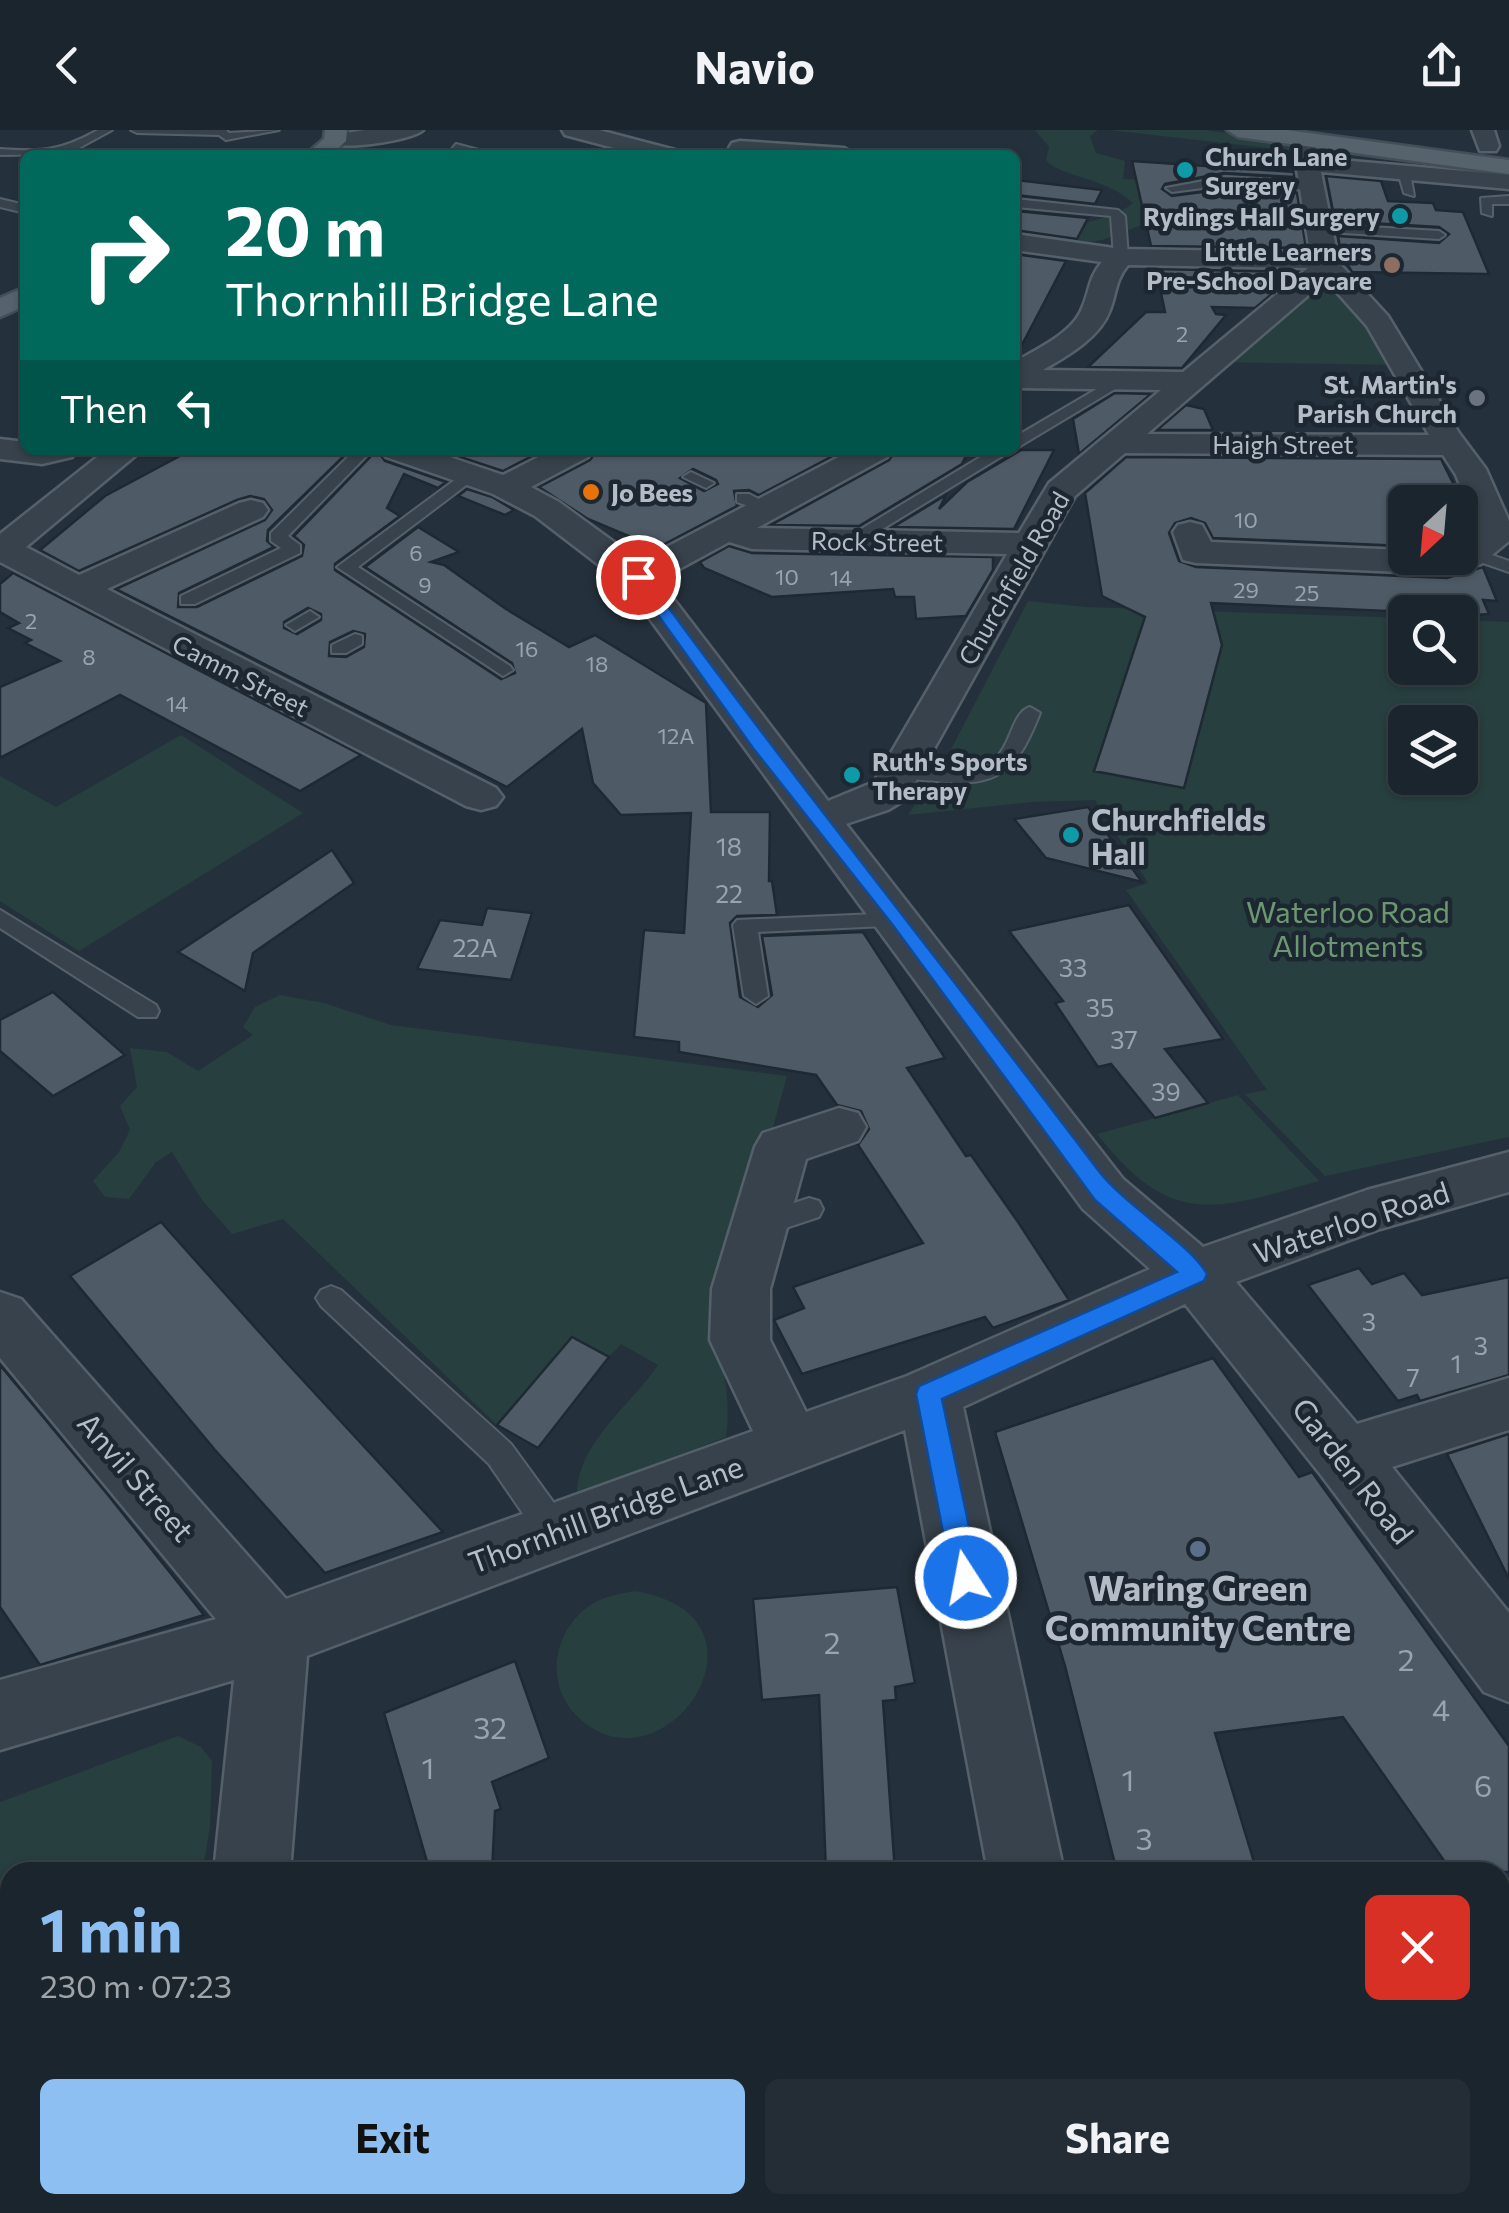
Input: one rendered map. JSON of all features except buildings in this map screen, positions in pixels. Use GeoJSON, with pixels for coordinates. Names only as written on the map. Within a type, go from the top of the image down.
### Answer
{"type":"FeatureCollection","features":[{"type":"Feature","properties":{"kind":"main road"},"geometry":{"type":"LineString","coordinates":[[1238,130],[1305,155],[1509,167]]}},
{"type":"Feature","properties":{"kind":"main road"},"geometry":{"type":"LineString","coordinates":[[1305,155],[1493,144]]}},
{"type":"Feature","properties":{"kind":"street"},"geometry":{"type":"LineString","coordinates":[[329,142],[412,130]]}},
{"type":"Feature","properties":{"kind":"street"},"geometry":{"type":"LineString","coordinates":[[573,130],[648,150]]}},
{"type":"Feature","properties":{"kind":"street"},"geometry":{"type":"LineString","coordinates":[[744,144],[799,150]]}},
{"type":"Feature","properties":{"kind":"street"},"geometry":{"type":"LineString","coordinates":[[1476,485],[1386,327],[1324,263],[1305,155],[1407,182],[1509,182]]}},
{"type":"Feature","properties":{"kind":"street"},"geometry":{"type":"LineString","coordinates":[[1020,243],[1122,257],[1324,263]]}},
{"type":"Feature","properties":{"kind":"street"},"geometry":{"type":"LineString","coordinates":[[1020,374],[1069,342],[1096,312],[1103,278],[1122,257]]}},
{"type":"Feature","properties":{"kind":"street","name":"Churchfield Road"},"geometry":{"type":"LineString","coordinates":[[816,818],[873,801],[891,790],[1061,490],[1324,263]]}},
{"type":"Feature","properties":{"kind":"street"},"geometry":{"type":"LineString","coordinates":[[1020,377],[1190,381]]}},
{"type":"Feature","properties":{"kind":"street","name":"Haigh Street"},"geometry":{"type":"LineString","coordinates":[[1113,443],[1452,445]]}},
{"type":"Feature","properties":{"kind":"street"},"geometry":{"type":"LineString","coordinates":[[1,550],[115,455]]}},
{"type":"Feature","properties":{"kind":"street"},"geometry":{"type":"LineString","coordinates":[[453,464],[533,455]]}},
{"type":"Feature","properties":{"kind":"street"},"geometry":{"type":"LineString","coordinates":[[638,577],[726,530],[755,503],[865,455]]}},
{"type":"Feature","properties":{"kind":"street","name":"Garden Road"},"geometry":{"type":"LineString","coordinates":[[453,464],[547,509],[638,577],[1103,1194],[1195,1274],[1344,1455],[1509,1668]]}},
{"type":"Feature","properties":{"kind":"street"},"geometry":{"type":"LineString","coordinates":[[1478,495],[1497,532],[1478,550]]}},
{"type":"Feature","properties":{"kind":"street"},"geometry":{"type":"LineString","coordinates":[[76,590],[252,510]]}},
{"type":"Feature","properties":{"kind":"street","name":"Rock Street"},"geometry":{"type":"LineString","coordinates":[[726,530],[752,538],[1030,544]]}},
{"type":"Feature","properties":{"kind":"street"},"geometry":{"type":"LineString","coordinates":[[1193,543],[1388,558]]}},
{"type":"Feature","properties":{"kind":"street","name":"Camm Street"},"geometry":{"type":"LineString","coordinates":[[1,550],[76,590],[149,618],[229,658],[481,798]]}},
{"type":"Feature","properties":{"kind":"street"},"geometry":{"type":"LineString","coordinates":[[790,1444],[740,1340],[741,1290],[784,1218],[782,1148],[839,1127]]}},
{"type":"Feature","properties":{"kind":"street","name":"Waterloo Road"},"geometry":{"type":"LineString","coordinates":[[1195,1274],[1367,1211],[1509,1172]]}},
{"type":"Feature","properties":{"kind":"street","name":"Thornhill Bridge Lane"},"geometry":{"type":"LineString","coordinates":[[0,1714],[274,1636],[928,1394],[1195,1274]]}},
{"type":"Feature","properties":{"kind":"street","name":"Anvil Street"},"geometry":{"type":"LineString","coordinates":[[0,1316],[274,1636]]}},
{"type":"Feature","properties":{"kind":"street"},"geometry":{"type":"LineString","coordinates":[[928,1394],[1024,1862]]}},
{"type":"Feature","properties":{"kind":"street"},"geometry":{"type":"LineString","coordinates":[[1344,1455],[1509,1404]]}},
{"type":"Feature","properties":{"kind":"street"},"geometry":{"type":"LineString","coordinates":[[253,1862],[274,1636]]}},
{"type":"Feature","properties":{"kind":"lane"},"geometry":{"type":"LineString","coordinates":[[62,150],[80,146],[106,130]]}},
{"type":"Feature","properties":{"kind":"lane"},"geometry":{"type":"LineString","coordinates":[[137,130],[221,131],[226,137],[269,130]]}},
{"type":"Feature","properties":{"kind":"lane"},"geometry":{"type":"LineString","coordinates":[[456,146],[469,150]]}},
{"type":"Feature","properties":{"kind":"lane"},"geometry":{"type":"LineString","coordinates":[[1172,188],[1225,181],[1305,155]]}},
{"type":"Feature","properties":{"kind":"lane"},"geometry":{"type":"LineString","coordinates":[[1488,213],[1485,200],[1509,200]]}},
{"type":"Feature","properties":{"kind":"lane"},"geometry":{"type":"LineString","coordinates":[[1020,204],[1114,213],[1118,216],[1122,257]]}},
{"type":"Feature","properties":{"kind":"lane"},"geometry":{"type":"LineString","coordinates":[[1316,228],[1439,235]]}},
{"type":"Feature","properties":{"kind":"lane"},"geometry":{"type":"LineString","coordinates":[[1020,441],[1122,380]]}},
{"type":"Feature","properties":{"kind":"lane"},"geometry":{"type":"LineString","coordinates":[[188,600],[294,549],[277,537],[359,455]]}},
{"type":"Feature","properties":{"kind":"lane"},"geometry":{"type":"LineString","coordinates":[[852,540],[996,455]]}},
{"type":"Feature","properties":{"kind":"lane"},"geometry":{"type":"LineString","coordinates":[[453,464],[346,567],[503,670]]}},
{"type":"Feature","properties":{"kind":"lane"},"geometry":{"type":"LineString","coordinates":[[1478,555],[1509,567]]}},
{"type":"Feature","properties":{"kind":"lane"},"geometry":{"type":"LineString","coordinates":[[903,770],[942,776],[979,775],[1010,760],[1030,713]]}},
{"type":"Feature","properties":{"kind":"lane"},"geometry":{"type":"LineString","coordinates":[[0,917],[147,1011]]}},
{"type":"Feature","properties":{"kind":"lane"},"geometry":{"type":"LineString","coordinates":[[756,996],[745,925],[899,920]]}},
{"type":"Feature","properties":{"kind":"lane"},"geometry":{"type":"LineString","coordinates":[[331,1298],[500,1454],[555,1532]]}},
{"type":"Feature","properties":{"kind":"green space"},"geometry":{"type":"Polygon","coordinates":[[[1035,130],[1098,130],[1090,136],[1096,153],[1125,161],[1123,179],[1140,180],[1143,195],[1300,200],[1305,204],[1312,251],[1288,248],[1278,233],[1155,220],[1102,240],[1068,245],[1042,239],[1112,215],[1133,203],[1110,188],[1052,166],[1046,160],[1049,147],[1035,130]]]}},
{"type":"Feature","properties":{"kind":"green space"},"geometry":{"type":"Polygon","coordinates":[[[1109,130],[1205,130],[1296,142],[1295,151],[1109,130]]]}},
{"type":"Feature","properties":{"kind":"green space"},"geometry":{"type":"Polygon","coordinates":[[[1326,266],[1406,365],[1211,362],[1326,266]]]}},
{"type":"Feature","properties":{"kind":"green space","name":"Waterloo Road Allotments"},"geometry":{"type":"Polygon","coordinates":[[[1028,601],[1086,607],[1388,617],[1388,685],[1478,685],[1478,621],[1509,622],[1509,1137],[1325,1176],[1245,1094],[1267,1090],[1126,890],[1148,883],[1095,800],[1032,802],[908,815],[946,759],[1028,601]]]}},
{"type":"Feature","properties":{"kind":"green space"},"geometry":{"type":"Polygon","coordinates":[[[181,735],[303,813],[79,951],[0,901],[0,776],[56,807],[181,735]]]}},
{"type":"Feature","properties":{"kind":"green space"},"geometry":{"type":"Polygon","coordinates":[[[280,995],[324,1003],[391,1025],[787,1076],[716,1336],[727,1399],[726,1437],[577,1494],[579,1475],[596,1441],[658,1365],[621,1344],[609,1357],[572,1337],[497,1425],[283,1219],[232,1234],[202,1200],[172,1152],[156,1162],[129,1199],[105,1197],[93,1181],[119,1152],[130,1130],[120,1106],[137,1087],[130,1048],[167,1052],[198,1071],[253,1035],[243,1027],[255,1007],[280,995]]]}},
{"type":"Feature","properties":{"kind":"green space"},"geometry":{"type":"Polygon","coordinates":[[[1238,1095],[1319,1181],[1250,1200],[1196,1204],[1172,1198],[1148,1185],[1097,1134],[1238,1095]]]}},
{"type":"Feature","properties":{"kind":"green space"},"geometry":{"type":"Polygon","coordinates":[[[635,1591],[680,1607],[703,1633],[707,1664],[696,1695],[674,1720],[644,1736],[610,1736],[577,1716],[567,1704],[560,1690],[557,1661],[566,1632],[585,1609],[603,1599],[635,1591]]]}},
{"type":"Feature","properties":{"kind":"green space"},"geometry":{"type":"Polygon","coordinates":[[[178,1736],[201,1747],[212,1761],[210,1828],[204,1862],[0,1862],[0,1802],[178,1736]]]}},
{"type":"Feature","properties":{"kind":"place","name":"Church Lane Surgery"},"geometry":{"type":"Point","coordinates":[1185,170]}},
{"type":"Feature","properties":{"kind":"place","name":"Rydings Hall Surgery"},"geometry":{"type":"Point","coordinates":[1400,216]}},
{"type":"Feature","properties":{"kind":"place","name":"Little Learners Pre-School Daycare"},"geometry":{"type":"Point","coordinates":[1392,265]}},
{"type":"Feature","properties":{"kind":"place","name":"St. Martin's Parish Church"},"geometry":{"type":"Point","coordinates":[1477,398]}},
{"type":"Feature","properties":{"kind":"place","name":"Jo Bees"},"geometry":{"type":"Point","coordinates":[591,492]}},
{"type":"Feature","properties":{"kind":"place","name":"Ruth's Sports Therapy"},"geometry":{"type":"Point","coordinates":[852,775]}},
{"type":"Feature","properties":{"kind":"place","name":"Churchfields Hall"},"geometry":{"type":"Point","coordinates":[1071,835]}},
{"type":"Feature","properties":{"kind":"place","name":"Waring Green Community Centre"},"geometry":{"type":"Point","coordinates":[1198,1549]}},
{"type":"Feature","properties":{"kind":"route"},"geometry":{"type":"LineString","coordinates":[[638,577],[760,744],[899,920],[1103,1194],[1195,1274],[928,1394],[966,1578]]}}]}
